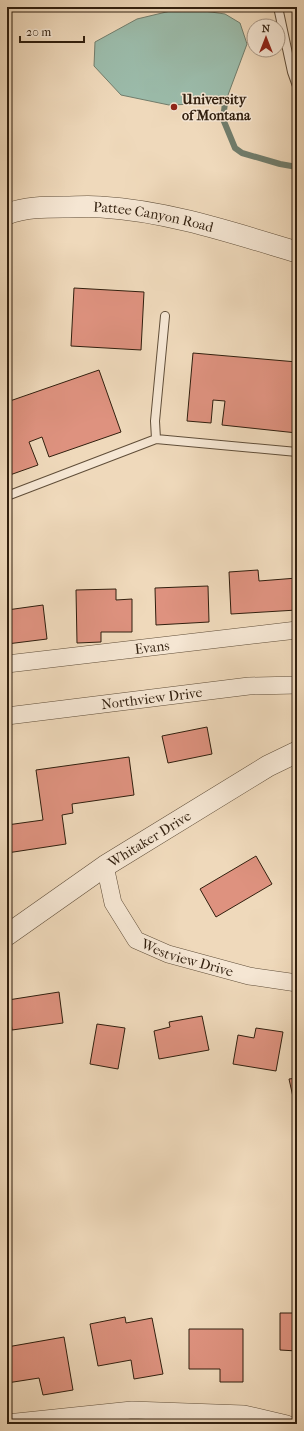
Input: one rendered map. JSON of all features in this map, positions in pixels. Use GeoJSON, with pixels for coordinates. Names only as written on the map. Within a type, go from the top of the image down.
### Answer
{"type":"FeatureCollection","features":[{"type":"Feature","properties":{"kind":"street","name":"Pattee Canyon Road"},"geometry":{"type":"LineString","coordinates":[[7,214],[20,209],[100,207],[141,212],[215,227],[297,252]]}},
{"type":"Feature","properties":{"kind":"street","name":"Evans"},"geometry":{"type":"LineString","coordinates":[[7,664],[297,630]]}},
{"type":"Feature","properties":{"kind":"street","name":"Northview Drive"},"geometry":{"type":"LineString","coordinates":[[7,716],[249,686],[297,685]]}},
{"type":"Feature","properties":{"kind":"street","name":"Whitaker Drive"},"geometry":{"type":"LineString","coordinates":[[7,935],[105,866],[268,766],[297,752]]}},
{"type":"Feature","properties":{"kind":"street","name":"Westview Drive"},"geometry":{"type":"LineString","coordinates":[[105,866],[113,903],[136,940],[168,954],[249,976],[297,983]]}},
{"type":"Feature","properties":{"kind":"street"},"geometry":{"type":"LineString","coordinates":[[7,1423],[132,1410],[244,1414],[287,1424]]}},
{"type":"Feature","properties":{"kind":"lane"},"geometry":{"type":"LineString","coordinates":[[278,7],[292,72],[297,86]]}},
{"type":"Feature","properties":{"kind":"lane"},"geometry":{"type":"LineString","coordinates":[[156,440],[155,421],[165,316]]}},
{"type":"Feature","properties":{"kind":"lane"},"geometry":{"type":"LineString","coordinates":[[7,496],[156,440],[297,452]]}},
{"type":"Feature","properties":{"kind":"shaded area"},"geometry":{"type":"Polygon","coordinates":[[[183,8],[225,14],[240,23],[246,41],[246,47],[225,103],[169,105],[121,95],[94,66],[95,42],[137,19],[183,8]]]}},
{"type":"Feature","properties":{"kind":"building"},"geometry":{"type":"Polygon","coordinates":[[[74,288],[144,292],[141,350],[71,346],[74,288]]]}},
{"type":"Feature","properties":{"kind":"building"},"geometry":{"type":"Polygon","coordinates":[[[193,353],[297,362],[297,433],[222,425],[225,401],[213,400],[211,423],[187,421],[193,353]]]}},
{"type":"Feature","properties":{"kind":"building"},"geometry":{"type":"Polygon","coordinates":[[[99,370],[121,432],[49,457],[42,437],[29,442],[38,465],[7,476],[7,402],[99,370]]]}},
{"type":"Feature","properties":{"kind":"building"},"geometry":{"type":"Polygon","coordinates":[[[258,570],[259,581],[297,578],[297,610],[231,614],[229,572],[258,570]]]}},
{"type":"Feature","properties":{"kind":"building"},"geometry":{"type":"Polygon","coordinates":[[[208,586],[209,622],[156,625],[155,588],[208,586]]]}},
{"type":"Feature","properties":{"kind":"building"},"geometry":{"type":"Polygon","coordinates":[[[116,589],[116,600],[132,599],[132,632],[101,632],[101,642],[77,643],[76,590],[116,589]]]}},
{"type":"Feature","properties":{"kind":"building"},"geometry":{"type":"Polygon","coordinates":[[[43,605],[47,639],[7,644],[7,610],[43,605]]]}},
{"type":"Feature","properties":{"kind":"building"},"geometry":{"type":"Polygon","coordinates":[[[207,727],[212,754],[168,763],[162,736],[207,727]]]}},
{"type":"Feature","properties":{"kind":"building"},"geometry":{"type":"Polygon","coordinates":[[[129,757],[134,795],[72,804],[73,813],[62,815],[66,844],[7,853],[7,825],[43,820],[36,770],[129,757]]]}},
{"type":"Feature","properties":{"kind":"building"},"geometry":{"type":"Polygon","coordinates":[[[256,856],[272,884],[216,917],[200,889],[256,856]]]}},
{"type":"Feature","properties":{"kind":"building"},"geometry":{"type":"Polygon","coordinates":[[[59,992],[63,1023],[12,1030],[8,1000],[59,992]]]}},
{"type":"Feature","properties":{"kind":"building"},"geometry":{"type":"Polygon","coordinates":[[[202,1016],[209,1050],[159,1059],[154,1031],[170,1027],[169,1022],[202,1016]]]}},
{"type":"Feature","properties":{"kind":"building"},"geometry":{"type":"Polygon","coordinates":[[[97,1024],[125,1028],[118,1069],[90,1064],[97,1024]]]}},
{"type":"Feature","properties":{"kind":"building"},"geometry":{"type":"Polygon","coordinates":[[[256,1028],[283,1032],[276,1071],[233,1064],[238,1035],[254,1038],[256,1028]]]}},
{"type":"Feature","properties":{"kind":"building"},"geometry":{"type":"Polygon","coordinates":[[[297,1078],[297,1105],[295,1106],[289,1079],[297,1078]]]}},
{"type":"Feature","properties":{"kind":"building"},"geometry":{"type":"Polygon","coordinates":[[[280,1313],[297,1313],[297,1351],[280,1350],[280,1313]]]}},
{"type":"Feature","properties":{"kind":"building"},"geometry":{"type":"Polygon","coordinates":[[[125,1317],[126,1323],[152,1318],[163,1374],[134,1379],[131,1360],[98,1366],[90,1324],[125,1317]]]}},
{"type":"Feature","properties":{"kind":"building"},"geometry":{"type":"Polygon","coordinates":[[[189,1329],[243,1329],[243,1382],[220,1382],[220,1369],[189,1369],[189,1329]]]}},
{"type":"Feature","properties":{"kind":"building"},"geometry":{"type":"Polygon","coordinates":[[[64,1337],[73,1390],[43,1395],[39,1378],[7,1383],[7,1347],[64,1337]]]}},
{"type":"Feature","properties":{"kind":"waterway"},"geometry":{"type":"LineString","coordinates":[[225,103],[223,119],[235,148],[242,153],[280,164],[297,167]]}},
{"type":"Feature","properties":{"kind":"place","name":"University of Montana"},"geometry":{"type":"Point","coordinates":[174,107]}}]}
